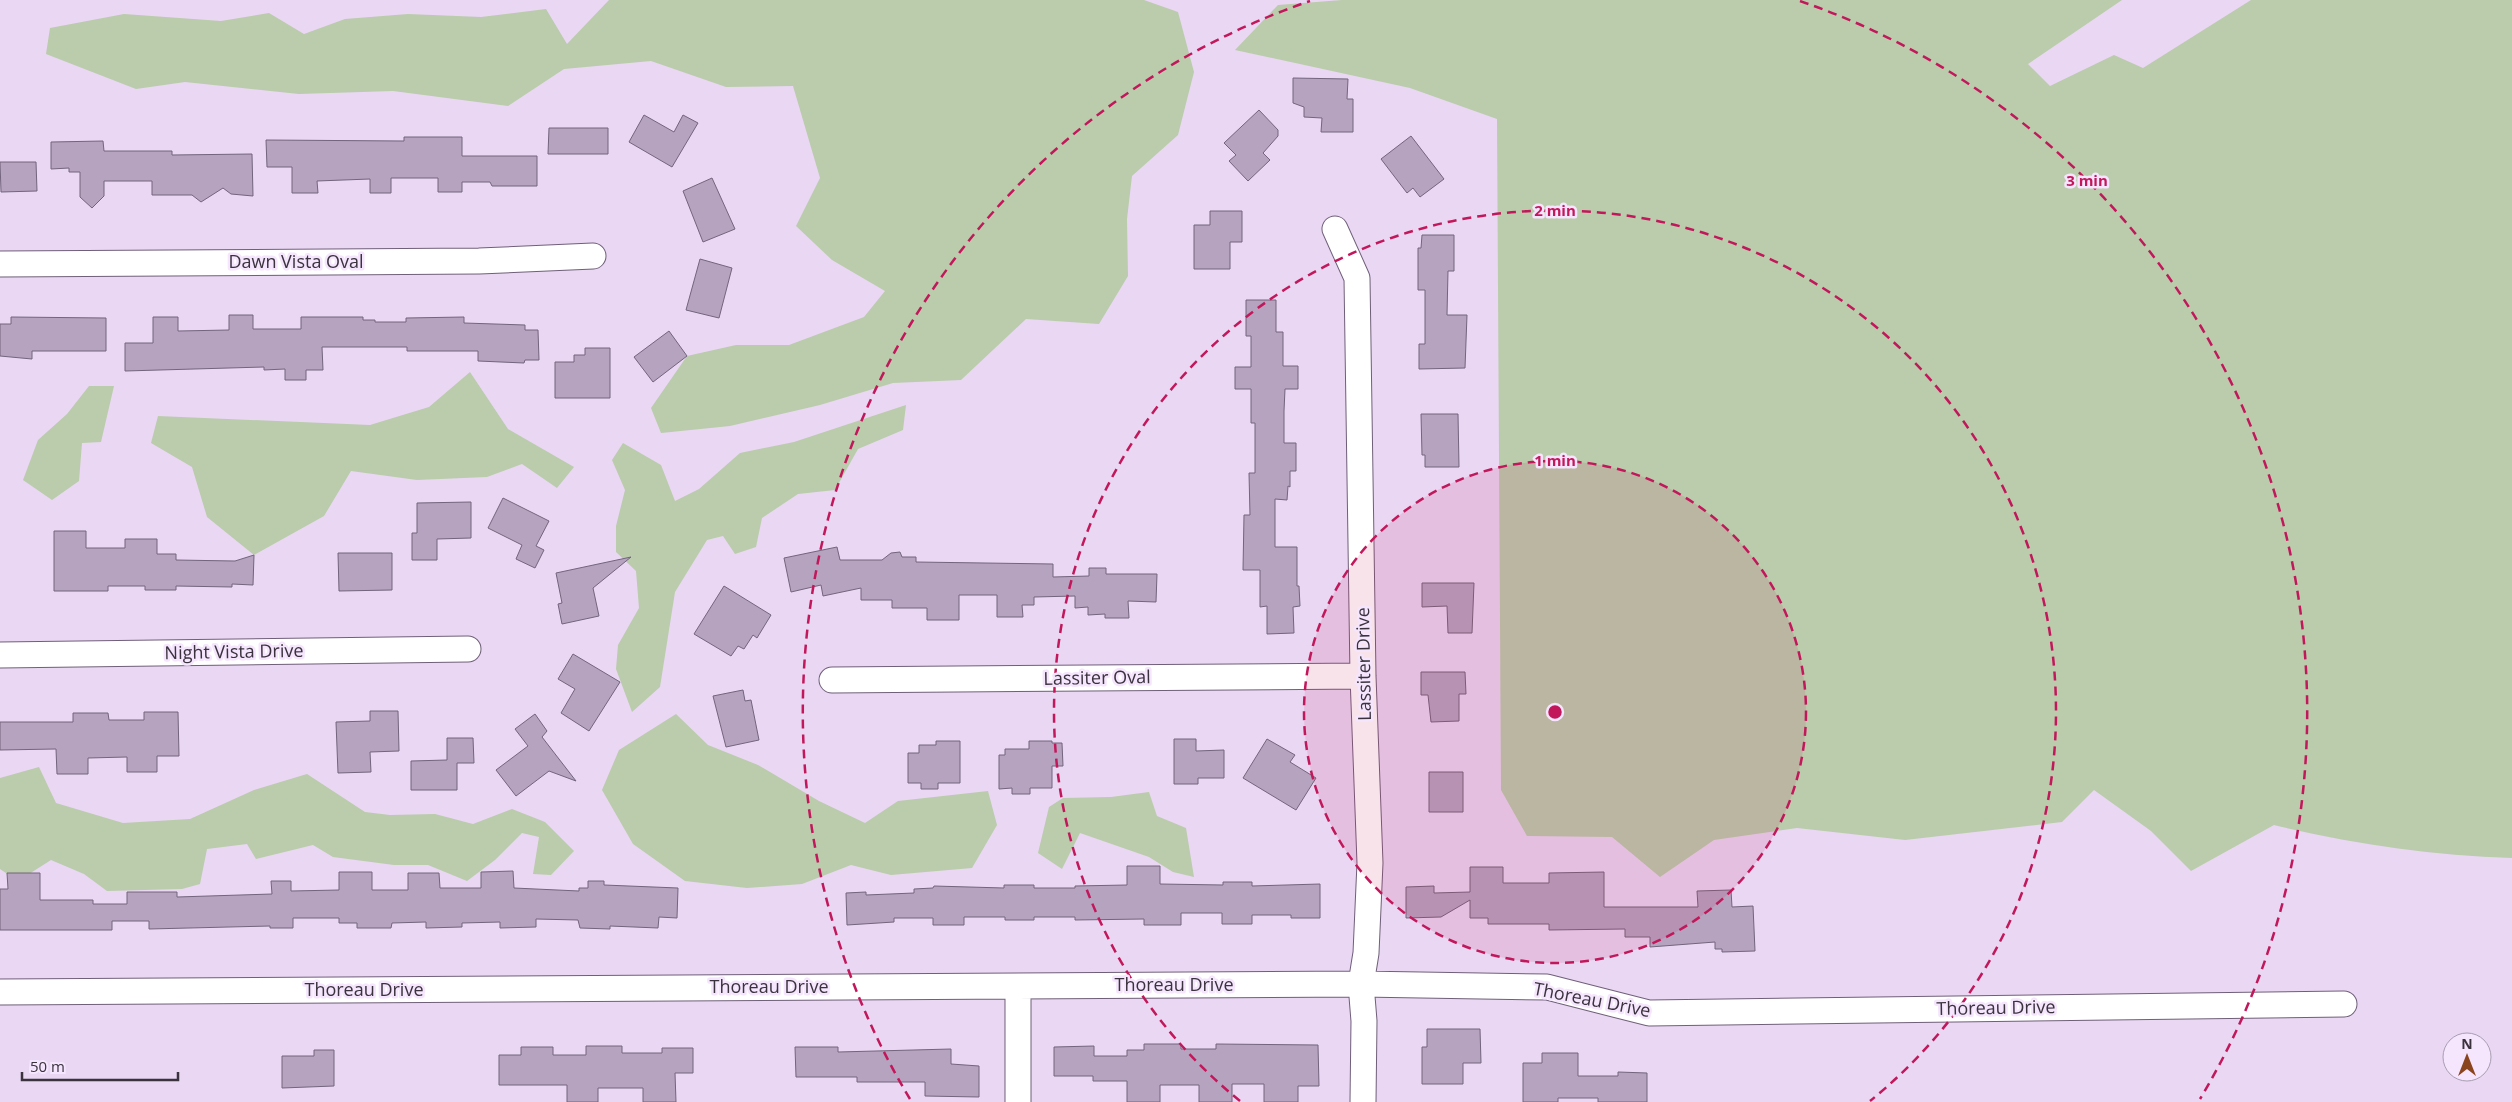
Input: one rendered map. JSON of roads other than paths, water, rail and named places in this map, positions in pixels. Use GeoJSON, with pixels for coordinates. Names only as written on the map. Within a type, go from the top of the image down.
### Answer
{"type":"FeatureCollection","features":[{"type":"Feature","properties":{"kind":"street","name":"Lassiter Drive"},"geometry":{"type":"LineString","coordinates":[[1335,229],[1357,278],[1363,676],[1370,863],[1366,953],[1361,984],[1364,1021],[1363,1102]]}},
{"type":"Feature","properties":{"kind":"street","name":"Dawn Vista Oval"},"geometry":{"type":"LineString","coordinates":[[0,264],[479,262],[592,256]]}},
{"type":"Feature","properties":{"kind":"street","name":"Night Vista Drive"},"geometry":{"type":"LineString","coordinates":[[0,655],[468,649]]}},
{"type":"Feature","properties":{"kind":"street","name":"Lassiter Oval"},"geometry":{"type":"LineString","coordinates":[[832,680],[1363,676]]}},
{"type":"Feature","properties":{"kind":"street","name":"Thoreau Drive"},"geometry":{"type":"LineString","coordinates":[[0,992],[1361,984],[1547,987],[1649,1013],[2344,1004]]}},
{"type":"Feature","properties":{"kind":"street"},"geometry":{"type":"LineString","coordinates":[[1018,986],[1018,1102]]}}]}
